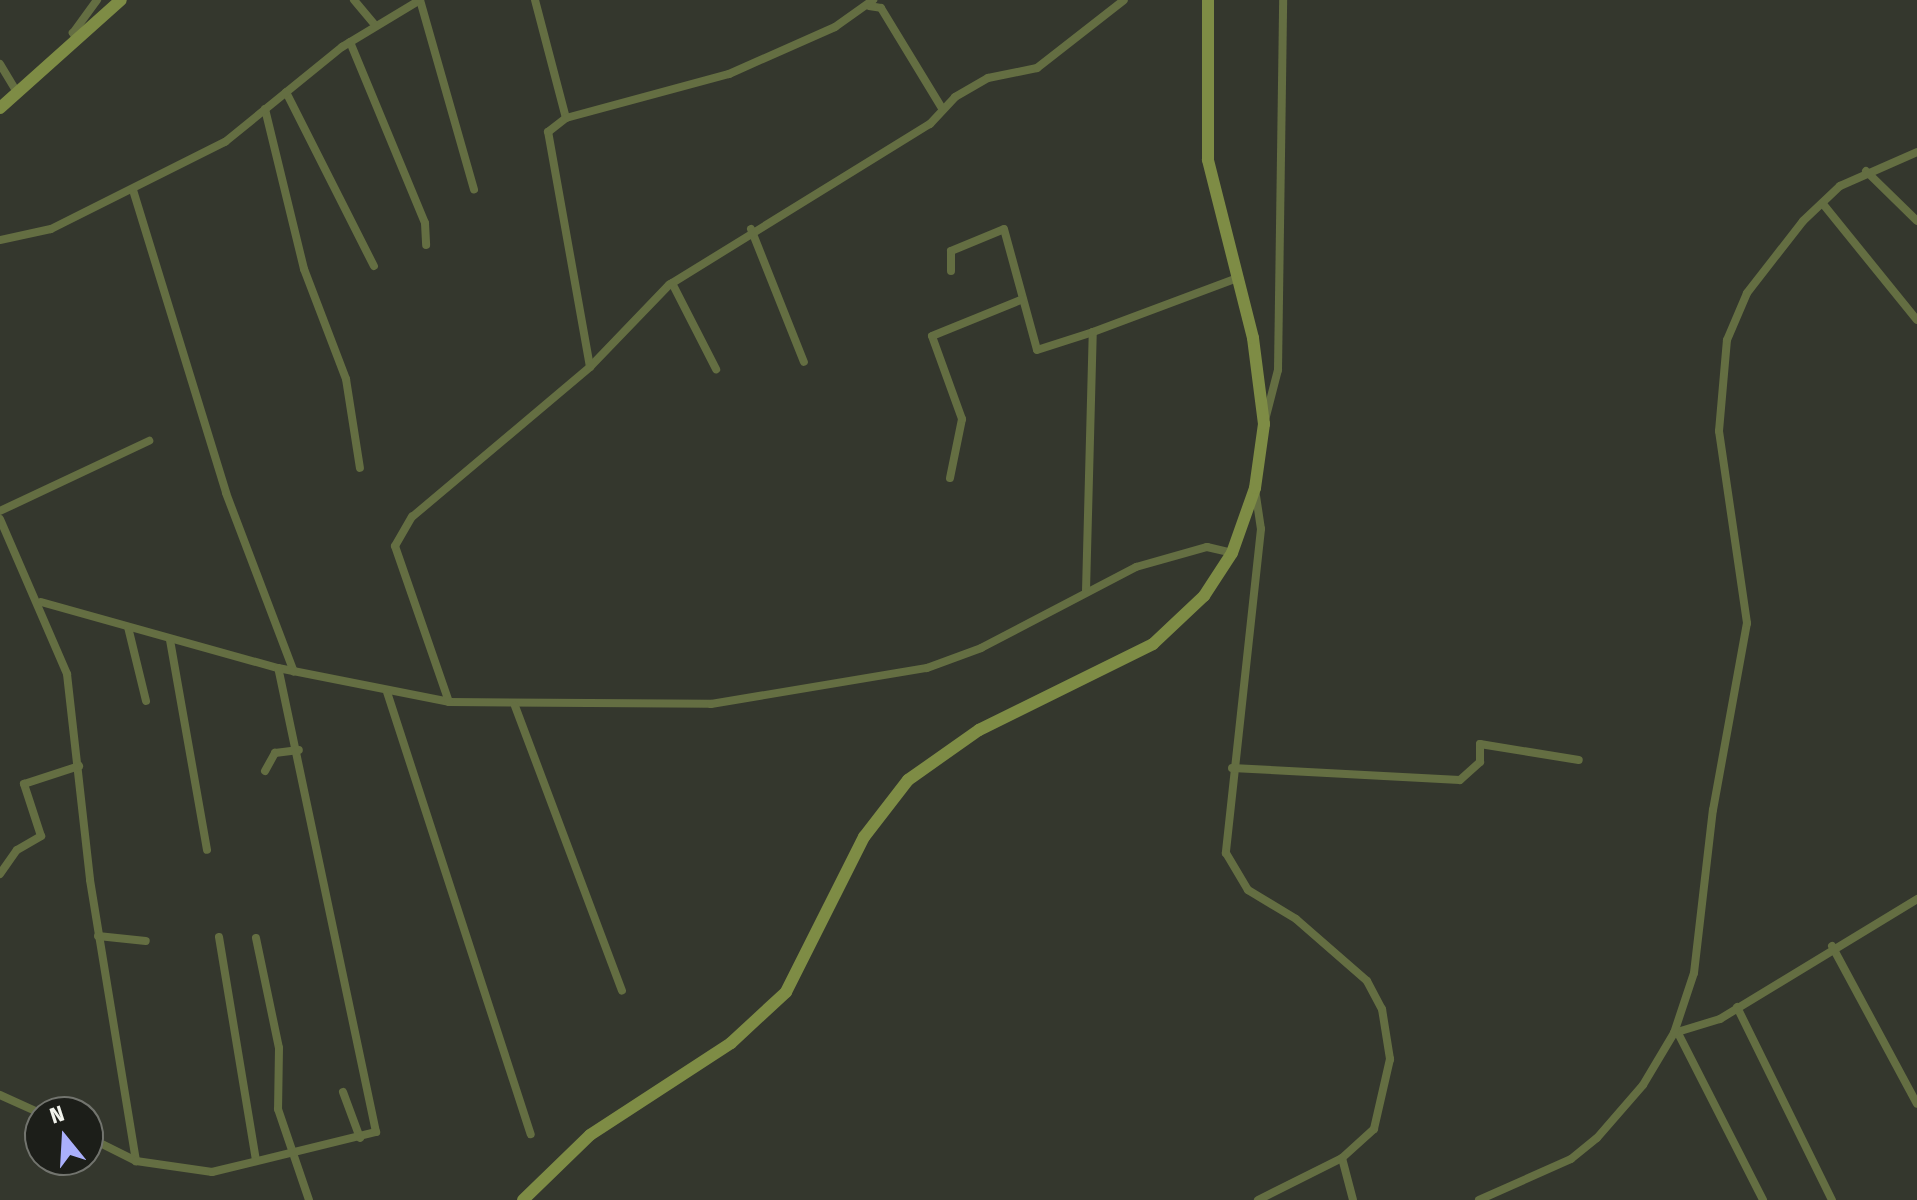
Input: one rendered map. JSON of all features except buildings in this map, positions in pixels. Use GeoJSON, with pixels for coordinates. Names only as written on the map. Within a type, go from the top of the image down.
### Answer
{"type":"FeatureCollection","features":[{"type":"Feature","properties":{"kind":"main road"},"geometry":{"type":"LineString","coordinates":[[0,108],[121,0]]}},
{"type":"Feature","properties":{"kind":"main road"},"geometry":{"type":"LineString","coordinates":[[523,1200],[590,1135],[731,1043],[786,992],[864,837],[908,780],[969,735],[1153,644],[1204,596],[1232,553],[1255,488],[1264,424],[1208,160],[1208,0]]}},
{"type":"Feature","properties":{"kind":"street"},"geometry":{"type":"LineString","coordinates":[[78,40],[73,33],[97,0]]}},
{"type":"Feature","properties":{"kind":"street"},"geometry":{"type":"LineString","coordinates":[[354,0],[375,25]]}},
{"type":"Feature","properties":{"kind":"street"},"geometry":{"type":"LineString","coordinates":[[535,0],[566,118]]}},
{"type":"Feature","properties":{"kind":"street"},"geometry":{"type":"LineString","coordinates":[[449,702],[398,558],[398,535],[590,367],[672,283],[988,78],[1037,68],[1124,0]]}},
{"type":"Feature","properties":{"kind":"street"},"geometry":{"type":"LineString","coordinates":[[1264,424],[1278,370],[1283,0]]}},
{"type":"Feature","properties":{"kind":"street"},"geometry":{"type":"LineString","coordinates":[[0,240],[51,229],[225,142],[350,42],[416,1],[474,189]]}},
{"type":"Feature","properties":{"kind":"street"},"geometry":{"type":"LineString","coordinates":[[590,367],[544,139],[566,118],[729,74],[871,3],[881,8],[943,110]]}},
{"type":"Feature","properties":{"kind":"street"},"geometry":{"type":"LineString","coordinates":[[350,42],[425,223],[426,245]]}},
{"type":"Feature","properties":{"kind":"street"},"geometry":{"type":"LineString","coordinates":[[0,64],[17,92]]}},
{"type":"Feature","properties":{"kind":"street"},"geometry":{"type":"LineString","coordinates":[[286,92],[374,266]]}},
{"type":"Feature","properties":{"kind":"street"},"geometry":{"type":"LineString","coordinates":[[265,109],[304,269],[346,379],[360,468]]}},
{"type":"Feature","properties":{"kind":"street"},"geometry":{"type":"LineString","coordinates":[[1479,1200],[1571,1159],[1597,1138],[1643,1085],[1677,1034],[1694,973],[1713,810],[1747,623],[1719,431],[1727,340],[1762,271],[1823,204],[1866,171],[1917,152]]}},
{"type":"Feature","properties":{"kind":"street"},"geometry":{"type":"LineString","coordinates":[[1866,171],[1917,221]]}},
{"type":"Feature","properties":{"kind":"street"},"geometry":{"type":"LineString","coordinates":[[133,190],[226,493],[294,672]]}},
{"type":"Feature","properties":{"kind":"street"},"geometry":{"type":"LineString","coordinates":[[1823,204],[1917,320]]}},
{"type":"Feature","properties":{"kind":"street"},"geometry":{"type":"LineString","coordinates":[[751,229],[804,362]]}},
{"type":"Feature","properties":{"kind":"street"},"geometry":{"type":"LineString","coordinates":[[951,271],[951,251],[1004,229],[1037,350],[1235,279]]}},
{"type":"Feature","properties":{"kind":"street"},"geometry":{"type":"LineString","coordinates":[[672,283],[716,369]]}},
{"type":"Feature","properties":{"kind":"street"},"geometry":{"type":"LineString","coordinates":[[950,478],[962,419],[932,336],[1023,299]]}},
{"type":"Feature","properties":{"kind":"street"},"geometry":{"type":"LineString","coordinates":[[1086,591],[1093,332]]}},
{"type":"Feature","properties":{"kind":"street"},"geometry":{"type":"LineString","coordinates":[[0,511],[149,441]]}},
{"type":"Feature","properties":{"kind":"street"},"geometry":{"type":"LineString","coordinates":[[1255,488],[1261,529],[1232,768],[1226,853],[1232,872],[1342,955],[1382,1009],[1390,1059],[1385,1105],[1374,1129],[1342,1158],[1258,1200]]}},
{"type":"Feature","properties":{"kind":"street"},"geometry":{"type":"LineString","coordinates":[[0,519],[41,602],[67,674],[98,936],[136,1161]]}},
{"type":"Feature","properties":{"kind":"street"},"geometry":{"type":"LineString","coordinates":[[41,602],[294,672],[449,702],[515,706],[711,704],[883,678],[961,658],[1086,591],[1192,549],[1232,553]]}},
{"type":"Feature","properties":{"kind":"street"},"geometry":{"type":"LineString","coordinates":[[128,627],[146,701]]}},
{"type":"Feature","properties":{"kind":"street"},"geometry":{"type":"LineString","coordinates":[[170,640],[207,850]]}},
{"type":"Feature","properties":{"kind":"street"},"geometry":{"type":"LineString","coordinates":[[104,1145],[136,1161],[212,1172],[360,1138],[377,1126],[299,750],[278,668]]}},
{"type":"Feature","properties":{"kind":"street"},"geometry":{"type":"LineString","coordinates":[[387,692],[531,1134]]}},
{"type":"Feature","properties":{"kind":"street"},"geometry":{"type":"LineString","coordinates":[[515,706],[622,991]]}},
{"type":"Feature","properties":{"kind":"street"},"geometry":{"type":"LineString","coordinates":[[1232,768],[1460,780],[1480,762],[1480,744],[1579,760]]}},
{"type":"Feature","properties":{"kind":"street"},"geometry":{"type":"LineString","coordinates":[[265,771],[275,753],[299,750]]}},
{"type":"Feature","properties":{"kind":"street"},"geometry":{"type":"LineString","coordinates":[[0,874],[17,850],[41,836],[24,784],[79,766]]}},
{"type":"Feature","properties":{"kind":"street"},"geometry":{"type":"LineString","coordinates":[[1677,1034],[1737,1007],[1832,946],[1917,899]]}},
{"type":"Feature","properties":{"kind":"street"},"geometry":{"type":"LineString","coordinates":[[98,936],[146,941]]}},
{"type":"Feature","properties":{"kind":"street"},"geometry":{"type":"LineString","coordinates":[[219,937],[256,1160]]}},
{"type":"Feature","properties":{"kind":"street"},"geometry":{"type":"LineString","coordinates":[[256,938],[279,1048],[278,1109],[309,1200]]}},
{"type":"Feature","properties":{"kind":"street"},"geometry":{"type":"LineString","coordinates":[[1832,946],[1917,1104]]}},
{"type":"Feature","properties":{"kind":"street"},"geometry":{"type":"LineString","coordinates":[[1737,1007],[1832,1200]]}},
{"type":"Feature","properties":{"kind":"street"},"geometry":{"type":"LineString","coordinates":[[1677,1034],[1763,1200]]}},
{"type":"Feature","properties":{"kind":"street"},"geometry":{"type":"LineString","coordinates":[[343,1092],[360,1138]]}},
{"type":"Feature","properties":{"kind":"street"},"geometry":{"type":"LineString","coordinates":[[0,1095],[24,1106]]}},
{"type":"Feature","properties":{"kind":"street"},"geometry":{"type":"LineString","coordinates":[[1342,1158],[1353,1200]]}}]}
